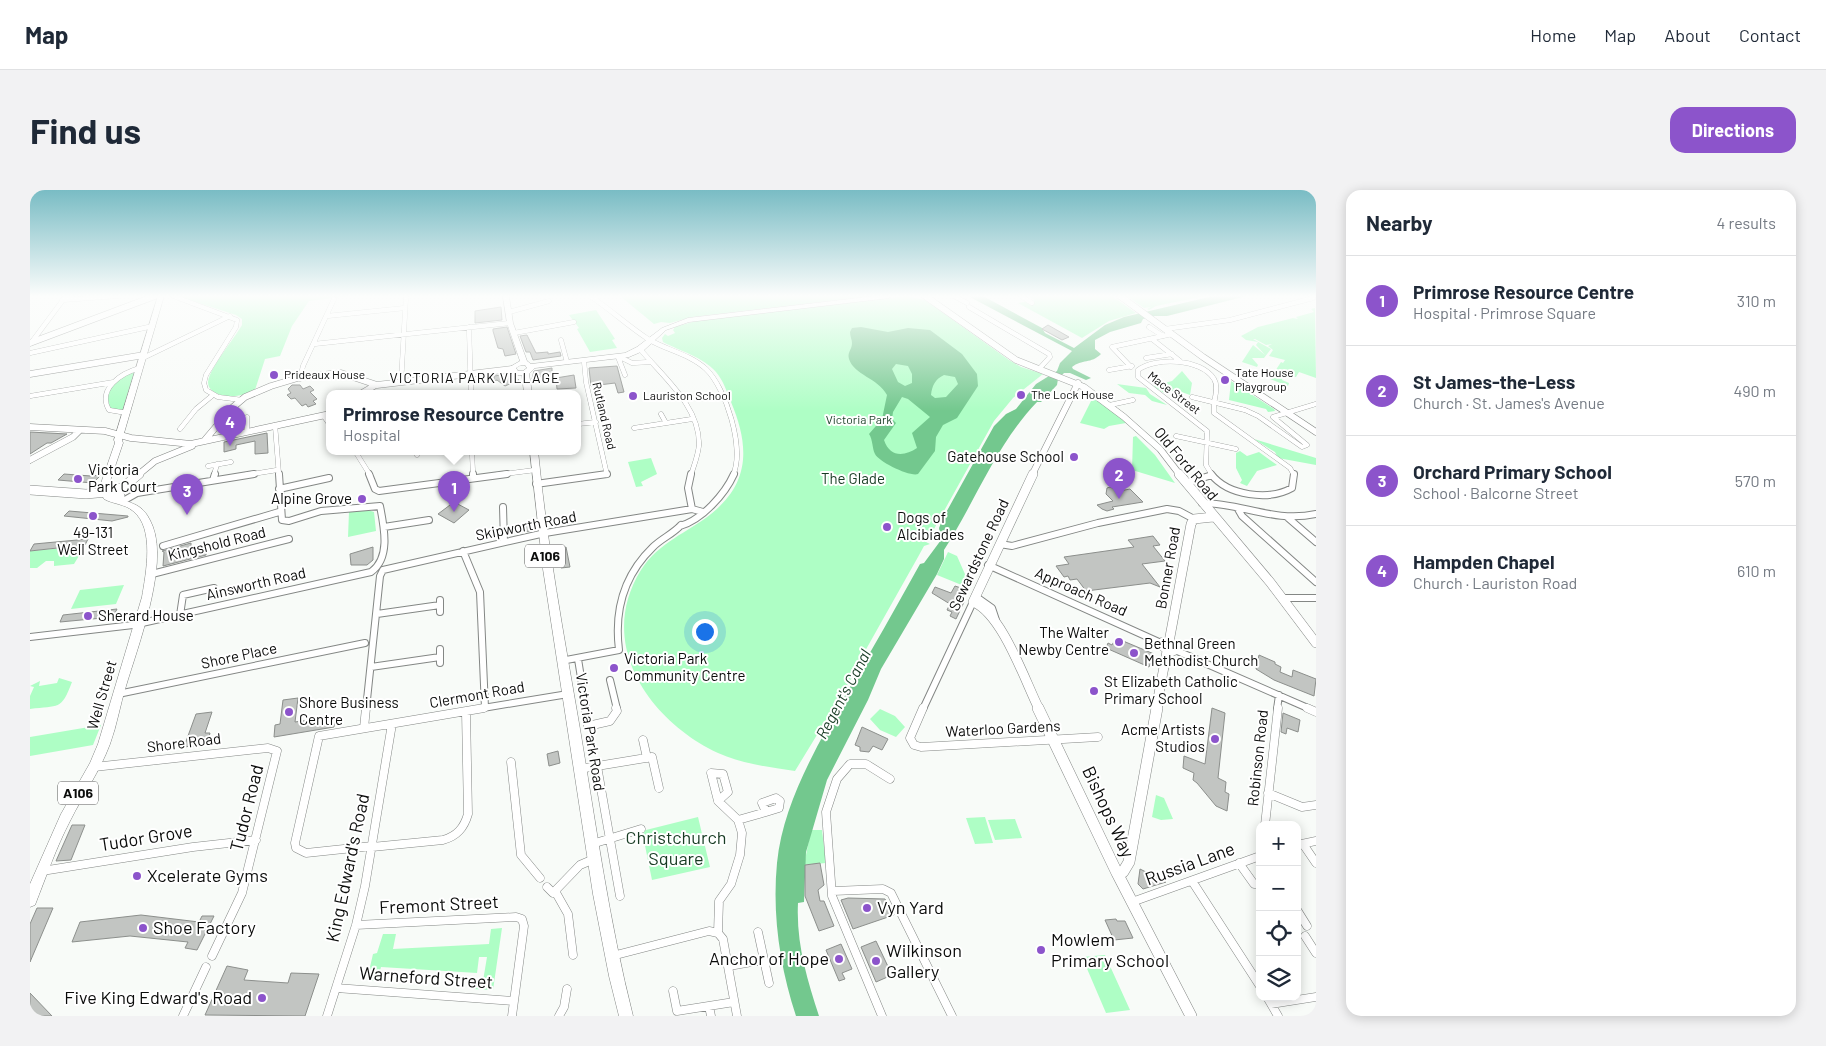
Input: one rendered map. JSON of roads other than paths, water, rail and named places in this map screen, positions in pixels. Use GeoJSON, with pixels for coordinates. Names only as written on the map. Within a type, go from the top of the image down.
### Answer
{"type":"FeatureCollection","features":[{"type":"Feature","properties":{"kind":"main road"},"geometry":{"type":"LineString","coordinates":[[31,342],[51,335]]}},
{"type":"Feature","properties":{"kind":"main road"},"geometry":{"type":"LineString","coordinates":[[30,490],[86,494],[104,490],[150,335]]}},
{"type":"Feature","properties":{"kind":"main road"},"geometry":{"type":"LineString","coordinates":[[515,335],[528,365],[530,370],[525,373],[516,373],[512,369],[516,364],[528,365],[619,357],[640,349],[657,335]]}},
{"type":"Feature","properties":{"kind":"main road","name":"Old Ford Road"},"geometry":{"type":"LineString","coordinates":[[979,335],[1019,362],[1063,376]]}},
{"type":"Feature","properties":{"kind":"main road"},"geometry":{"type":"LineString","coordinates":[[30,374],[144,356]]}},
{"type":"Feature","properties":{"kind":"main road"},"geometry":{"type":"LineString","coordinates":[[1222,370],[1287,411],[1316,432]]}},
{"type":"Feature","properties":{"kind":"main road"},"geometry":{"type":"LineString","coordinates":[[120,495],[155,461],[214,437],[231,409],[242,400],[261,390],[320,374],[344,373],[361,382],[377,385]]}},
{"type":"Feature","properties":{"kind":"main road"},"geometry":{"type":"LineString","coordinates":[[525,373],[528,390]]}},
{"type":"Feature","properties":{"kind":"main road"},"geometry":{"type":"LineString","coordinates":[[361,382],[362,390]]}},
{"type":"Feature","properties":{"kind":"main road","name":"Sewardstone Road"},"geometry":{"type":"LineString","coordinates":[[974,599],[988,565],[1000,544],[1064,408],[1078,384]]}},
{"type":"Feature","properties":{"kind":"main road"},"geometry":{"type":"LineString","coordinates":[[365,390],[377,385]]}},
{"type":"Feature","properties":{"kind":"main road","name":"Old Ford Road"},"geometry":{"type":"LineString","coordinates":[[1110,405],[1157,447],[1282,598],[1316,643]]}},
{"type":"Feature","properties":{"kind":"main road"},"geometry":{"type":"LineString","coordinates":[[105,431],[125,418]]}},
{"type":"Feature","properties":{"kind":"main road"},"geometry":{"type":"LineString","coordinates":[[30,427],[105,431],[120,439],[130,438],[195,444]]}},
{"type":"Feature","properties":{"kind":"main road"},"geometry":{"type":"LineString","coordinates":[[30,460],[73,437],[80,430]]}},
{"type":"Feature","properties":{"kind":"main road","name":"Victoria Park Road"},"geometry":{"type":"LineString","coordinates":[[534,455],[542,534],[579,769],[612,956],[626,1016]]}},
{"type":"Feature","properties":{"kind":"main road","name":"Well Street"},"geometry":{"type":"LineString","coordinates":[[30,900],[65,818],[94,768],[104,744],[152,574],[148,528],[141,513],[120,495],[110,499],[104,490]]}},
{"type":"Feature","properties":{"kind":"main road","name":"Bonner Road"},"geometry":{"type":"LineString","coordinates":[[1118,874],[1126,869],[1129,862],[1158,714],[1189,531],[1194,519],[1213,516]]}},
{"type":"Feature","properties":{"kind":"main road","name":"Bishops Way"},"geometry":{"type":"LineString","coordinates":[[974,599],[996,620],[1118,874],[1192,1016]]}},
{"type":"Feature","properties":{"kind":"street"},"geometry":{"type":"LineString","coordinates":[[30,353],[114,335]]}},
{"type":"Feature","properties":{"kind":"street"},"geometry":{"type":"LineString","coordinates":[[144,356],[190,335]]}},
{"type":"Feature","properties":{"kind":"street"},"geometry":{"type":"LineString","coordinates":[[232,335],[205,379],[206,390],[213,395],[242,400]]}},
{"type":"Feature","properties":{"kind":"street"},"geometry":{"type":"LineString","coordinates":[[300,379],[318,335]]}},
{"type":"Feature","properties":{"kind":"street"},"geometry":{"type":"LineString","coordinates":[[401,382],[404,335]]}},
{"type":"Feature","properties":{"kind":"street"},"geometry":{"type":"LineString","coordinates":[[314,344],[408,335]]}},
{"type":"Feature","properties":{"kind":"street"},"geometry":{"type":"LineString","coordinates":[[470,335],[471,390]]}},
{"type":"Feature","properties":{"kind":"street"},"geometry":{"type":"LineString","coordinates":[[562,661],[619,650],[616,629],[618,609],[628,579],[635,567],[655,544],[680,526],[686,526],[688,522],[704,512],[716,501],[731,482],[739,460],[737,435],[727,406],[707,372],[698,364],[643,335]]}},
{"type":"Feature","properties":{"kind":"street"},"geometry":{"type":"LineString","coordinates":[[1017,335],[1049,354],[1050,357],[1039,369]]}},
{"type":"Feature","properties":{"kind":"street"},"geometry":{"type":"LineString","coordinates":[[1131,366],[1112,348],[1169,335]]}},
{"type":"Feature","properties":{"kind":"street"},"geometry":{"type":"LineString","coordinates":[[1173,335],[1222,370]]}},
{"type":"Feature","properties":{"kind":"street"},"geometry":{"type":"LineString","coordinates":[[1152,339],[1180,362]]}},
{"type":"Feature","properties":{"kind":"street"},"geometry":{"type":"LineString","coordinates":[[561,340],[567,362]]}},
{"type":"Feature","properties":{"kind":"street"},"geometry":{"type":"LineString","coordinates":[[640,349],[670,384],[692,419],[698,433],[698,448],[686,491],[692,509]]}},
{"type":"Feature","properties":{"kind":"street"},"geometry":{"type":"LineString","coordinates":[[1109,370],[1131,366],[1172,354]]}},
{"type":"Feature","properties":{"kind":"street"},"geometry":{"type":"LineString","coordinates":[[619,357],[628,362],[650,362]]}},
{"type":"Feature","properties":{"kind":"street"},"geometry":{"type":"LineString","coordinates":[[619,357],[625,375]]}},
{"type":"Feature","properties":{"kind":"street","name":"Mace Street"},"geometry":{"type":"LineString","coordinates":[[1168,360],[1180,362],[1208,373],[1216,383],[1213,411],[1218,417],[1290,468],[1295,476],[1293,486],[1283,494],[1260,495],[1235,489],[1212,475],[1206,465],[1208,443],[1206,429],[1139,379],[1139,368],[1147,361],[1168,360]]}},
{"type":"Feature","properties":{"kind":"street","name":"Rutland Road"},"geometry":{"type":"LineString","coordinates":[[584,361],[586,382],[607,475]]}},
{"type":"Feature","properties":{"kind":"street"},"geometry":{"type":"LineString","coordinates":[[125,418],[105,405],[108,390],[114,382],[125,374],[140,368]]}},
{"type":"Feature","properties":{"kind":"street"},"geometry":{"type":"LineString","coordinates":[[377,385],[512,369]]}},
{"type":"Feature","properties":{"kind":"street"},"geometry":{"type":"LineString","coordinates":[[1208,373],[1222,370]]}},
{"type":"Feature","properties":{"kind":"street","name":"Old Ford Road"},"geometry":{"type":"LineString","coordinates":[[1063,376],[1110,405]]}},
{"type":"Feature","properties":{"kind":"street"},"geometry":{"type":"LineString","coordinates":[[30,396],[114,382]]}},
{"type":"Feature","properties":{"kind":"street"},"geometry":{"type":"LineString","coordinates":[[180,429],[196,409],[213,395]]}},
{"type":"Feature","properties":{"kind":"street","name":"Mace Street"},"geometry":{"type":"LineString","coordinates":[[1192,397],[1258,416],[1299,446],[1307,446],[1274,420],[1274,415],[1287,411]]}},
{"type":"Feature","properties":{"kind":"street"},"geometry":{"type":"LineString","coordinates":[[1110,405],[1133,400]]}},
{"type":"Feature","properties":{"kind":"street"},"geometry":{"type":"LineString","coordinates":[[1287,411],[1316,404]]}},
{"type":"Feature","properties":{"kind":"street"},"geometry":{"type":"LineString","coordinates":[[214,437],[326,414]]}},
{"type":"Feature","properties":{"kind":"street"},"geometry":{"type":"LineString","coordinates":[[661,414],[666,423]]}},
{"type":"Feature","properties":{"kind":"street"},"geometry":{"type":"LineString","coordinates":[[247,417],[247,431]]}},
{"type":"Feature","properties":{"kind":"street"},"geometry":{"type":"LineString","coordinates":[[634,428],[692,419]]}},
{"type":"Feature","properties":{"kind":"street"},"geometry":{"type":"LineString","coordinates":[[581,424],[596,422]]}},
{"type":"Feature","properties":{"kind":"street"},"geometry":{"type":"LineString","coordinates":[[275,426],[282,520],[286,522],[321,511],[373,504],[380,506],[384,527],[382,560],[364,728]]}},
{"type":"Feature","properties":{"kind":"street","name":"Mace Street"},"geometry":{"type":"LineString","coordinates":[[1176,436],[1236,449]]}},
{"type":"Feature","properties":{"kind":"street"},"geometry":{"type":"LineString","coordinates":[[358,455],[366,466],[375,489],[379,491],[535,470]]}},
{"type":"Feature","properties":{"kind":"street"},"geometry":{"type":"LineString","coordinates":[[472,455],[473,477]]}},
{"type":"Feature","properties":{"kind":"street"},"geometry":{"type":"LineString","coordinates":[[208,466],[232,462]]}},
{"type":"Feature","properties":{"kind":"street"},"geometry":{"type":"LineString","coordinates":[[213,480],[217,464]]}},
{"type":"Feature","properties":{"kind":"street"},"geometry":{"type":"LineString","coordinates":[[120,495],[277,470]]}},
{"type":"Feature","properties":{"kind":"street"},"geometry":{"type":"LineString","coordinates":[[536,484],[607,475]]}},
{"type":"Feature","properties":{"kind":"street"},"geometry":{"type":"LineString","coordinates":[[1186,483],[1212,475]]}},
{"type":"Feature","properties":{"kind":"street"},"geometry":{"type":"LineString","coordinates":[[279,489],[329,478]]}},
{"type":"Feature","properties":{"kind":"street"},"geometry":{"type":"LineString","coordinates":[[1202,503],[1220,504],[1287,517],[1316,514]]}},
{"type":"Feature","properties":{"kind":"street"},"geometry":{"type":"LineString","coordinates":[[502,507],[504,542]]}},
{"type":"Feature","properties":{"kind":"street","name":"Skipworth Road"},"geometry":{"type":"LineString","coordinates":[[381,569],[542,534],[692,509],[704,512]]}},
{"type":"Feature","properties":{"kind":"street"},"geometry":{"type":"LineString","coordinates":[[1000,544],[1012,546],[1098,523],[1167,509],[1179,511],[1194,519]]}},
{"type":"Feature","properties":{"kind":"street"},"geometry":{"type":"LineString","coordinates":[[1238,509],[1242,516],[1316,582]]}},
{"type":"Feature","properties":{"kind":"street"},"geometry":{"type":"LineString","coordinates":[[163,546],[280,512]]}},
{"type":"Feature","properties":{"kind":"street"},"geometry":{"type":"LineString","coordinates":[[1287,517],[1316,542]]}},
{"type":"Feature","properties":{"kind":"street"},"geometry":{"type":"LineString","coordinates":[[384,527],[429,520]]}},
{"type":"Feature","properties":{"kind":"street","name":"Kingshold Road"},"geometry":{"type":"LineString","coordinates":[[152,574],[289,539]]}},
{"type":"Feature","properties":{"kind":"street"},"geometry":{"type":"LineString","coordinates":[[463,551],[480,592],[485,708]]}},
{"type":"Feature","properties":{"kind":"street","name":"Approach Road"},"geometry":{"type":"LineString","coordinates":[[988,565],[1316,712]]}},
{"type":"Feature","properties":{"kind":"street","name":"Ainsworth Road"},"geometry":{"type":"LineString","coordinates":[[30,637],[139,624],[381,569]]}},
{"type":"Feature","properties":{"kind":"street"},"geometry":{"type":"LineString","coordinates":[[180,615],[183,595],[214,588]]}},
{"type":"Feature","properties":{"kind":"street"},"geometry":{"type":"LineString","coordinates":[[1282,598],[1316,598]]}},
{"type":"Feature","properties":{"kind":"street","name":"Sewardstone Road"},"geometry":{"type":"LineString","coordinates":[[911,741],[912,732],[974,599]]}},
{"type":"Feature","properties":{"kind":"street"},"geometry":{"type":"LineString","coordinates":[[377,614],[440,606]]}},
{"type":"Feature","properties":{"kind":"street","name":"Shore Place"},"geometry":{"type":"LineString","coordinates":[[118,694],[365,643]]}},
{"type":"Feature","properties":{"kind":"street"},"geometry":{"type":"LineString","coordinates":[[371,667],[440,660],[440,649]]}},
{"type":"Feature","properties":{"kind":"street"},"geometry":{"type":"LineString","coordinates":[[578,659],[588,726],[610,721],[617,711],[610,680]]}},
{"type":"Feature","properties":{"kind":"street","name":"Clermont Road"},"geometry":{"type":"LineString","coordinates":[[372,846],[306,853],[296,848],[295,842],[318,738],[323,735],[568,694]]}},
{"type":"Feature","properties":{"kind":"street","name":"Robinson Road"},"geometry":{"type":"LineString","coordinates":[[1265,821],[1279,695]]}},
{"type":"Feature","properties":{"kind":"street"},"geometry":{"type":"LineString","coordinates":[[372,846],[443,840],[450,838],[462,829],[468,814],[466,712]]}},
{"type":"Feature","properties":{"kind":"street","name":"King Edward's Road"},"geometry":{"type":"LineString","coordinates":[[327,1016],[356,925],[372,846],[392,724]]}},
{"type":"Feature","properties":{"kind":"street","name":"Waterloo Gardens"},"geometry":{"type":"LineString","coordinates":[[911,741],[914,745],[921,747],[1098,737]]}},
{"type":"Feature","properties":{"kind":"street"},"geometry":{"type":"LineString","coordinates":[[643,740],[647,758]]}},
{"type":"Feature","properties":{"kind":"street","name":"Shore Road"},"geometry":{"type":"LineString","coordinates":[[94,768],[268,748],[277,751]]}},
{"type":"Feature","properties":{"kind":"street","name":"Tudor Road"},"geometry":{"type":"LineString","coordinates":[[212,956],[242,893],[278,756],[277,751]]}},
{"type":"Feature","properties":{"kind":"street"},"geometry":{"type":"LineString","coordinates":[[579,769],[652,757],[659,788]]}},
{"type":"Feature","properties":{"kind":"street"},"geometry":{"type":"LineString","coordinates":[[511,762],[521,855],[540,878]]}},
{"type":"Feature","properties":{"kind":"street"},"geometry":{"type":"LineString","coordinates":[[882,1016],[832,896],[826,812],[828,800],[841,771],[850,764],[860,763],[872,766],[890,779]]}},
{"type":"Feature","properties":{"kind":"street"},"geometry":{"type":"LineString","coordinates":[[597,766],[608,839],[620,896]]}},
{"type":"Feature","properties":{"kind":"street"},"geometry":{"type":"LineString","coordinates":[[1268,792],[1302,807],[1316,805]]}},
{"type":"Feature","properties":{"kind":"street"},"geometry":{"type":"LineString","coordinates":[[718,801],[738,820],[742,843],[731,884],[719,901],[718,933]]}},
{"type":"Feature","properties":{"kind":"street"},"geometry":{"type":"LineString","coordinates":[[738,820],[766,812]]}},
{"type":"Feature","properties":{"kind":"street"},"geometry":{"type":"LineString","coordinates":[[592,844],[642,829]]}},
{"type":"Feature","properties":{"kind":"street","name":"Tudor Grove"},"geometry":{"type":"LineString","coordinates":[[42,871],[193,847],[256,840]]}},
{"type":"Feature","properties":{"kind":"street"},"geometry":{"type":"LineString","coordinates":[[1301,844],[1316,841]]}},
{"type":"Feature","properties":{"kind":"street"},"geometry":{"type":"LineString","coordinates":[[1301,845],[1316,863]]}},
{"type":"Feature","properties":{"kind":"street","name":"Russia Lane"},"geometry":{"type":"LineString","coordinates":[[1132,902],[1256,857]]}},
{"type":"Feature","properties":{"kind":"street"},"geometry":{"type":"LineString","coordinates":[[574,955],[570,914],[566,905],[552,890],[580,865],[594,859]]}},
{"type":"Feature","properties":{"kind":"street"},"geometry":{"type":"LineString","coordinates":[[1239,863],[1254,884],[1256,884]]}},
{"type":"Feature","properties":{"kind":"street"},"geometry":{"type":"LineString","coordinates":[[1192,881],[1204,896],[1256,980]]}},
{"type":"Feature","properties":{"kind":"street"},"geometry":{"type":"LineString","coordinates":[[833,891],[883,889],[891,893],[952,1016]]}},
{"type":"Feature","properties":{"kind":"street"},"geometry":{"type":"LineString","coordinates":[[1298,911],[1307,926]]}},
{"type":"Feature","properties":{"kind":"street","name":"Fremont Street"},"geometry":{"type":"LineString","coordinates":[[356,925],[516,917],[523,921],[524,926],[514,1001]]}},
{"type":"Feature","properties":{"kind":"street"},"geometry":{"type":"LineString","coordinates":[[612,956],[640,947],[709,931],[718,933],[723,939],[737,1016]]}},
{"type":"Feature","properties":{"kind":"street"},"geometry":{"type":"LineString","coordinates":[[758,932],[769,983]]}},
{"type":"Feature","properties":{"kind":"street"},"geometry":{"type":"LineString","coordinates":[[1305,936],[1316,953]]}},
{"type":"Feature","properties":{"kind":"street"},"geometry":{"type":"LineString","coordinates":[[728,966],[764,960]]}},
{"type":"Feature","properties":{"kind":"street"},"geometry":{"type":"LineString","coordinates":[[183,1016],[206,967]]}},
{"type":"Feature","properties":{"kind":"street","name":"Warneford Street"},"geometry":{"type":"LineString","coordinates":[[336,988],[514,1001]]}},
{"type":"Feature","properties":{"kind":"street"},"geometry":{"type":"LineString","coordinates":[[559,1016],[564,1006],[567,989]]}},
{"type":"Feature","properties":{"kind":"street"},"geometry":{"type":"LineString","coordinates":[[672,991],[677,1011],[734,1002]]}},
{"type":"Feature","properties":{"kind":"street"},"geometry":{"type":"LineString","coordinates":[[1301,998],[1316,997]]}},
{"type":"Feature","properties":{"kind":"street"},"geometry":{"type":"LineString","coordinates":[[512,1016],[514,1001]]}},
{"type":"Feature","properties":{"kind":"street"},"geometry":{"type":"LineString","coordinates":[[1270,1001],[1278,1016]]}},
{"type":"Feature","properties":{"kind":"street"},"geometry":{"type":"LineString","coordinates":[[709,1006],[711,1016]]}},
{"type":"Feature","properties":{"kind":"place","name":"Prideaux House"},"geometry":{"type":"Point","coordinates":[274,375]}},
{"type":"Feature","properties":{"kind":"place","name":"Tate House Playgroup"},"geometry":{"type":"Point","coordinates":[1225,380]}},
{"type":"Feature","properties":{"kind":"place","name":"The Lock House"},"geometry":{"type":"Point","coordinates":[1021,395]}},
{"type":"Feature","properties":{"kind":"place","name":"Lauriston School"},"geometry":{"type":"Point","coordinates":[633,396]}},
{"type":"Feature","properties":{"kind":"place","name":"Hampden Chapel"},"geometry":{"type":"Point","coordinates":[230,446]}},
{"type":"Feature","properties":{"kind":"place","name":"Gatehouse School"},"geometry":{"type":"Point","coordinates":[1074,457]}},
{"type":"Feature","properties":{"kind":"place","name":"Victoria Park Court"},"geometry":{"type":"Point","coordinates":[78,479]}},
{"type":"Feature","properties":{"kind":"place","name":"Alpine Grove"},"geometry":{"type":"Point","coordinates":[362,499]}},
{"type":"Feature","properties":{"kind":"place","name":"St James-the-Less"},"geometry":{"type":"Point","coordinates":[1119,499]}},
{"type":"Feature","properties":{"kind":"place","name":"Primrose Resource Centre"},"geometry":{"type":"Point","coordinates":[454,512]}},
{"type":"Feature","properties":{"kind":"place","name":"Orchard Primary School"},"geometry":{"type":"Point","coordinates":[187,515]}},
{"type":"Feature","properties":{"kind":"place","name":"49-131 Well Street"},"geometry":{"type":"Point","coordinates":[93,516]}},
{"type":"Feature","properties":{"kind":"place","name":"Dogs of Alcibiades"},"geometry":{"type":"Point","coordinates":[887,527]}},
{"type":"Feature","properties":{"kind":"place","name":"Sherard House"},"geometry":{"type":"Point","coordinates":[88,616]}},
{"type":"Feature","properties":{"kind":"place","name":"The Walter Newby Centre"},"geometry":{"type":"Point","coordinates":[1119,642]}},
{"type":"Feature","properties":{"kind":"place","name":"Bethnal Green Methodist Church"},"geometry":{"type":"Point","coordinates":[1134,653]}},
{"type":"Feature","properties":{"kind":"place","name":"Victoria Park Community Centre"},"geometry":{"type":"Point","coordinates":[614,668]}},
{"type":"Feature","properties":{"kind":"place","name":"St Elizabeth Catholic Primary School"},"geometry":{"type":"Point","coordinates":[1094,691]}},
{"type":"Feature","properties":{"kind":"place","name":"Shore Business Centre"},"geometry":{"type":"Point","coordinates":[289,712]}},
{"type":"Feature","properties":{"kind":"place","name":"Acme Artists Studios"},"geometry":{"type":"Point","coordinates":[1215,739]}},
{"type":"Feature","properties":{"kind":"place","name":"Xcelerate Gyms"},"geometry":{"type":"Point","coordinates":[137,876]}},
{"type":"Feature","properties":{"kind":"place","name":"Vyn Yard"},"geometry":{"type":"Point","coordinates":[867,908]}},
{"type":"Feature","properties":{"kind":"place","name":"Shoe Factory"},"geometry":{"type":"Point","coordinates":[143,928]}},
{"type":"Feature","properties":{"kind":"place","name":"Mowlem Primary School"},"geometry":{"type":"Point","coordinates":[1041,950]}},
{"type":"Feature","properties":{"kind":"place","name":"Anchor of Hope"},"geometry":{"type":"Point","coordinates":[839,959]}},
{"type":"Feature","properties":{"kind":"place","name":"Wilkinson Gallery"},"geometry":{"type":"Point","coordinates":[876,961]}},
{"type":"Feature","properties":{"kind":"place","name":"Five King Edward's Road"},"geometry":{"type":"Point","coordinates":[262,998]}},
{"type":"Feature","properties":{"kind":"district","name":"VICTORIA PARK VILLAGE"},"geometry":{"type":"Point","coordinates":[475,378]}},
{"type":"Feature","properties":{"kind":"park label","name":"Victoria Park"},"geometry":{"type":"Point","coordinates":[859,420]}},
{"type":"Feature","properties":{"kind":"park label","name":"The Glade"},"geometry":{"type":"Point","coordinates":[853,479]}},
{"type":"Feature","properties":{"kind":"park label","name":"Christchurch Square"},"geometry":{"type":"Point","coordinates":[676,848]}},
{"type":"Feature","properties":{"kind":"water label","name":"Regent's Canal"},"geometry":{"type":"Point","coordinates":[843,694]}}]}
